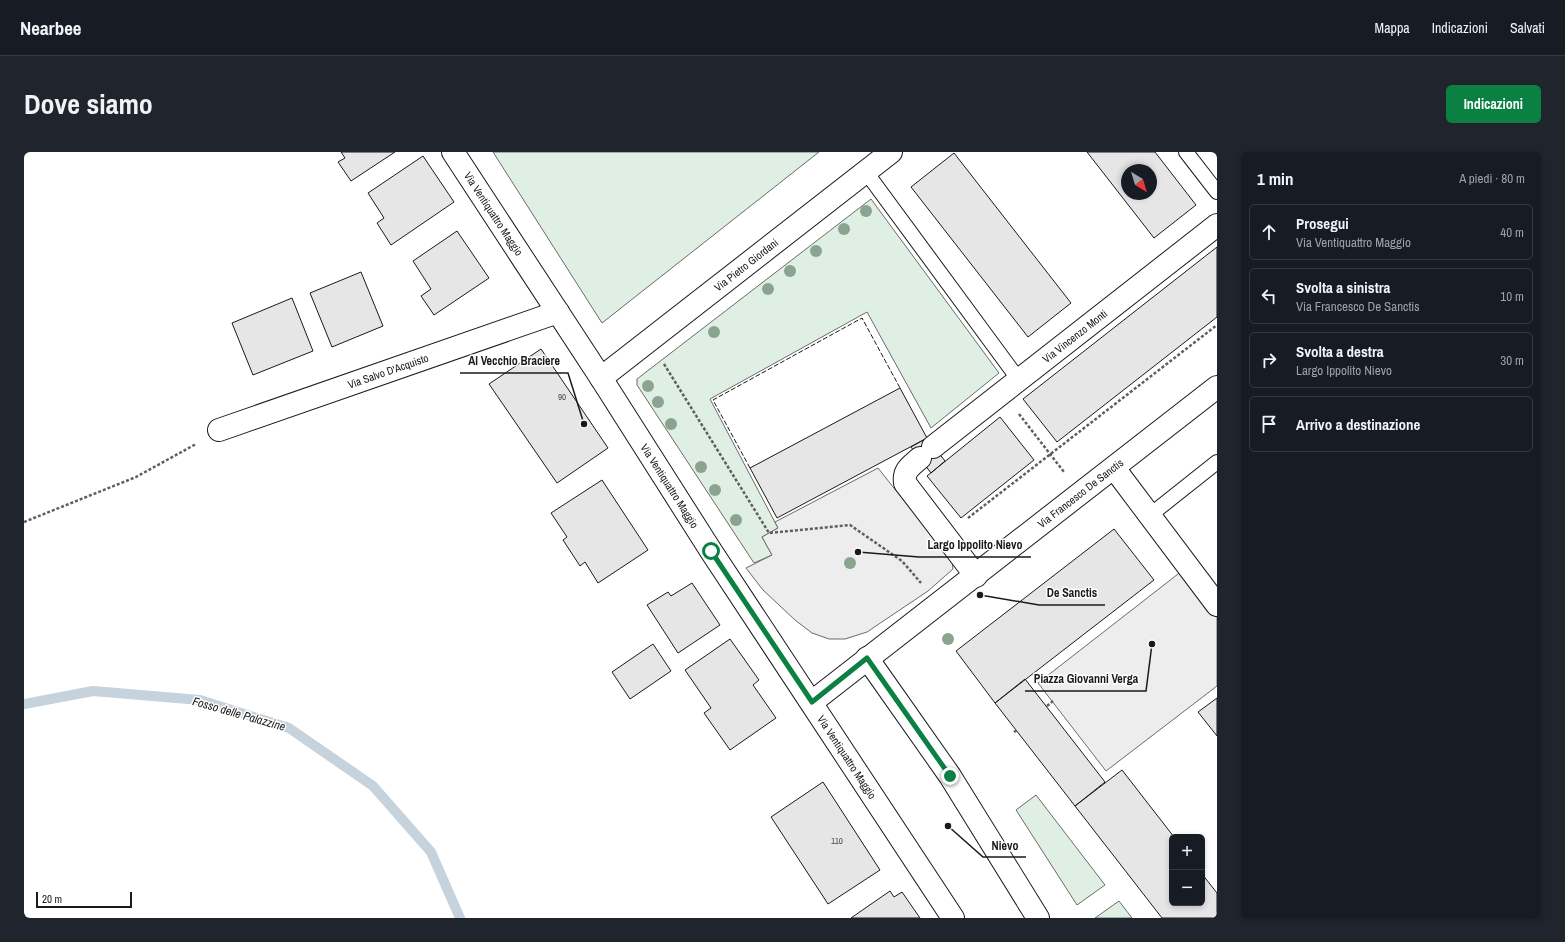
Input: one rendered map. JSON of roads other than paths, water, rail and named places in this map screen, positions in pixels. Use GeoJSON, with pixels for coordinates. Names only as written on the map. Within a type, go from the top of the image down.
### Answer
{"type":"FeatureCollection","features":[{"type":"Feature","properties":{"kind":"street","name":"Via Ventiquattro Maggio"},"geometry":{"type":"LineString","coordinates":[[454,152],[601,378],[711,551],[953,918]]}},
{"type":"Feature","properties":{"kind":"street","name":"Via Pietro Giordani"},"geometry":{"type":"LineString","coordinates":[[601,378],[891,152]]}},
{"type":"Feature","properties":{"kind":"street","name":"Via Vincenzo Monti"},"geometry":{"type":"LineString","coordinates":[[976,576],[905,483],[904,475],[908,468],[926,452],[1217,226]]}},
{"type":"Feature","properties":{"kind":"street","name":"Via Salvo D'Acquisto"},"geometry":{"type":"LineString","coordinates":[[219,430],[558,312]]}},
{"type":"Feature","properties":{"kind":"street","name":"Via Francesco De Sanctis"},"geometry":{"type":"LineString","coordinates":[[812,702],[867,658],[976,576],[1217,387]]}},
{"type":"Feature","properties":{"kind":"street"},"geometry":{"type":"LineString","coordinates":[[1114,468],[1217,605]]}},
{"type":"Feature","properties":{"kind":"street"},"geometry":{"type":"LineString","coordinates":[[867,658],[950,776],[1038,918]]}},
{"type":"Feature","properties":{"kind":"lane"},"geometry":{"type":"LineString","coordinates":[[1186,152],[1217,192]]}},
{"type":"Feature","properties":{"kind":"lane"},"geometry":{"type":"LineString","coordinates":[[866,172],[1020,380]]}},
{"type":"Feature","properties":{"kind":"lane"},"geometry":{"type":"LineString","coordinates":[[1149,516],[1217,462]]}},
{"type":"Feature","properties":{"kind":"waterway","name":"Fosso delle Palazzine"},"geometry":{"type":"LineString","coordinates":[[24,704],[93,691],[200,700],[289,728],[373,786],[431,852],[460,918]]}},
{"type":"Feature","properties":{"kind":"place","name":"Al Vecchio Braciere"},"geometry":{"type":"Point","coordinates":[584,424]}},
{"type":"Feature","properties":{"kind":"place","name":"Largo Ippolito Nievo"},"geometry":{"type":"Point","coordinates":[858,552]}},
{"type":"Feature","properties":{"kind":"place","name":"De Sanctis"},"geometry":{"type":"Point","coordinates":[980,595]}},
{"type":"Feature","properties":{"kind":"place","name":"Piazza Giovanni Verga"},"geometry":{"type":"Point","coordinates":[1152,644]}},
{"type":"Feature","properties":{"kind":"place","name":"Nievo"},"geometry":{"type":"Point","coordinates":[948,826]}}]}
